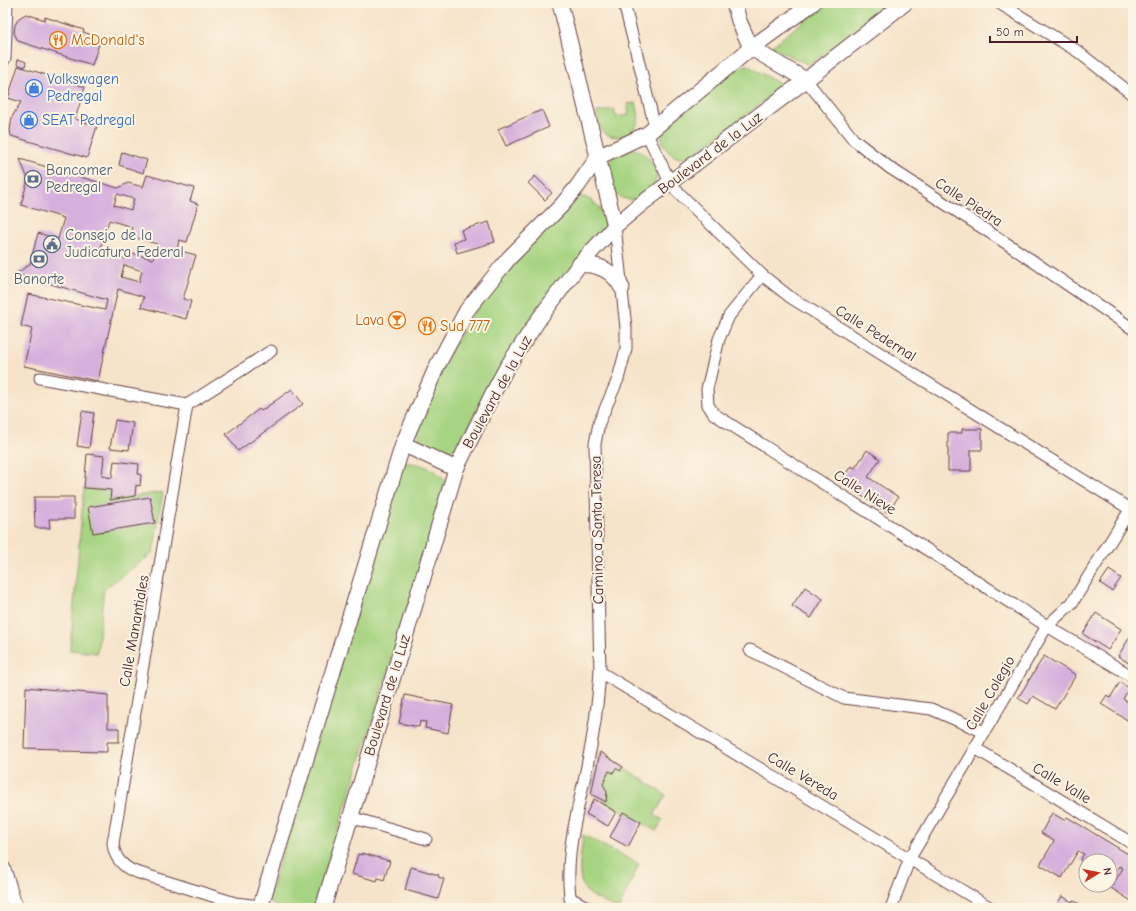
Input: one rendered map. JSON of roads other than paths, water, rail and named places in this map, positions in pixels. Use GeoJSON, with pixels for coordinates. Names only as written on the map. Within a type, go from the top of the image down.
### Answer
{"type":"FeatureCollection","features":[{"type":"Feature","properties":{"kind":"street"},"geometry":{"type":"LineString","coordinates":[[3,58],[4,3]]}},
{"type":"Feature","properties":{"kind":"street","name":"Camino a Santa Teresa"},"geometry":{"type":"LineString","coordinates":[[560,3],[615,226],[626,339],[624,360],[618,379],[599,423],[595,444],[600,672],[592,741],[573,829],[570,862],[571,903]]}},
{"type":"Feature","properties":{"kind":"street","name":"Calle Pedernal"},"geometry":{"type":"LineString","coordinates":[[624,3],[651,130],[670,182],[677,191],[762,275],[797,302],[1132,508]]}},
{"type":"Feature","properties":{"kind":"street"},"geometry":{"type":"LineString","coordinates":[[734,3],[738,21],[751,48],[806,80]]}},
{"type":"Feature","properties":{"kind":"street"},"geometry":{"type":"LineString","coordinates":[[262,907],[402,444],[436,366],[467,310],[509,258],[561,206],[598,157],[651,130],[751,48],[813,3]]}},
{"type":"Feature","properties":{"kind":"street","name":"Boulevard de la Luz"},"geometry":{"type":"LineString","coordinates":[[323,908],[456,468],[507,367],[539,319],[579,265],[615,226],[640,205],[806,80],[905,3]]}},
{"type":"Feature","properties":{"kind":"street"},"geometry":{"type":"LineString","coordinates":[[999,3],[1077,51],[1133,95]]}},
{"type":"Feature","properties":{"kind":"street","name":"Calle Piedra"},"geometry":{"type":"LineString","coordinates":[[806,80],[854,140],[890,168],[1012,247],[1133,329]]}},
{"type":"Feature","properties":{"kind":"street"},"geometry":{"type":"LineString","coordinates":[[579,265],[593,265],[607,270],[618,281],[622,288]]}},
{"type":"Feature","properties":{"kind":"street","name":"Calle Nieve"},"geometry":{"type":"LineString","coordinates":[[762,275],[729,316],[719,339],[706,389],[708,404],[714,414],[1047,626],[1133,677]]}},
{"type":"Feature","properties":{"kind":"street"},"geometry":{"type":"LineString","coordinates":[[40,378],[187,405],[271,351]]}},
{"type":"Feature","properties":{"kind":"street","name":"Calle Manantiales"},"geometry":{"type":"LineString","coordinates":[[187,405],[113,849],[122,865],[133,871],[235,903],[262,907]]}},
{"type":"Feature","properties":{"kind":"street"},"geometry":{"type":"LineString","coordinates":[[402,444],[456,468]]}},
{"type":"Feature","properties":{"kind":"street","name":"Calle Colegio"},"geometry":{"type":"LineString","coordinates":[[891,908],[910,858],[1047,626],[1072,603],[1132,508]]}},
{"type":"Feature","properties":{"kind":"street"},"geometry":{"type":"LineString","coordinates":[[750,650],[844,698],[931,709],[984,732]]}},
{"type":"Feature","properties":{"kind":"street","name":"Calle Vereda"},"geometry":{"type":"LineString","coordinates":[[600,672],[991,908]]}},
{"type":"Feature","properties":{"kind":"street","name":"Calle Valle"},"geometry":{"type":"LineString","coordinates":[[975,748],[1133,844]]}},
{"type":"Feature","properties":{"kind":"street"},"geometry":{"type":"LineString","coordinates":[[350,817],[426,839]]}},
{"type":"Feature","properties":{"kind":"street"},"geometry":{"type":"LineString","coordinates":[[3,869],[13,901],[17,908]]}},
{"type":"Feature","properties":{"kind":"street"},"geometry":{"type":"LineString","coordinates":[[571,903],[589,908]]}},
{"type":"Feature","properties":{"kind":"place","name":"McDonald's"},"geometry":{"type":"Point","coordinates":[58,40]}},
{"type":"Feature","properties":{"kind":"place","name":"Volkswagen Pedregal"},"geometry":{"type":"Point","coordinates":[34,88]}},
{"type":"Feature","properties":{"kind":"place","name":"SEAT Pedregal"},"geometry":{"type":"Point","coordinates":[29,120]}},
{"type":"Feature","properties":{"kind":"place","name":"Bancomer Pedregal"},"geometry":{"type":"Point","coordinates":[33,179]}},
{"type":"Feature","properties":{"kind":"place","name":"Consejo de la Judicatura Federal"},"geometry":{"type":"Point","coordinates":[52,244]}},
{"type":"Feature","properties":{"kind":"place","name":"Banorte"},"geometry":{"type":"Point","coordinates":[39,259]}},
{"type":"Feature","properties":{"kind":"place","name":"Lava"},"geometry":{"type":"Point","coordinates":[397,320]}},
{"type":"Feature","properties":{"kind":"place","name":"Sud 777"},"geometry":{"type":"Point","coordinates":[427,326]}}]}
